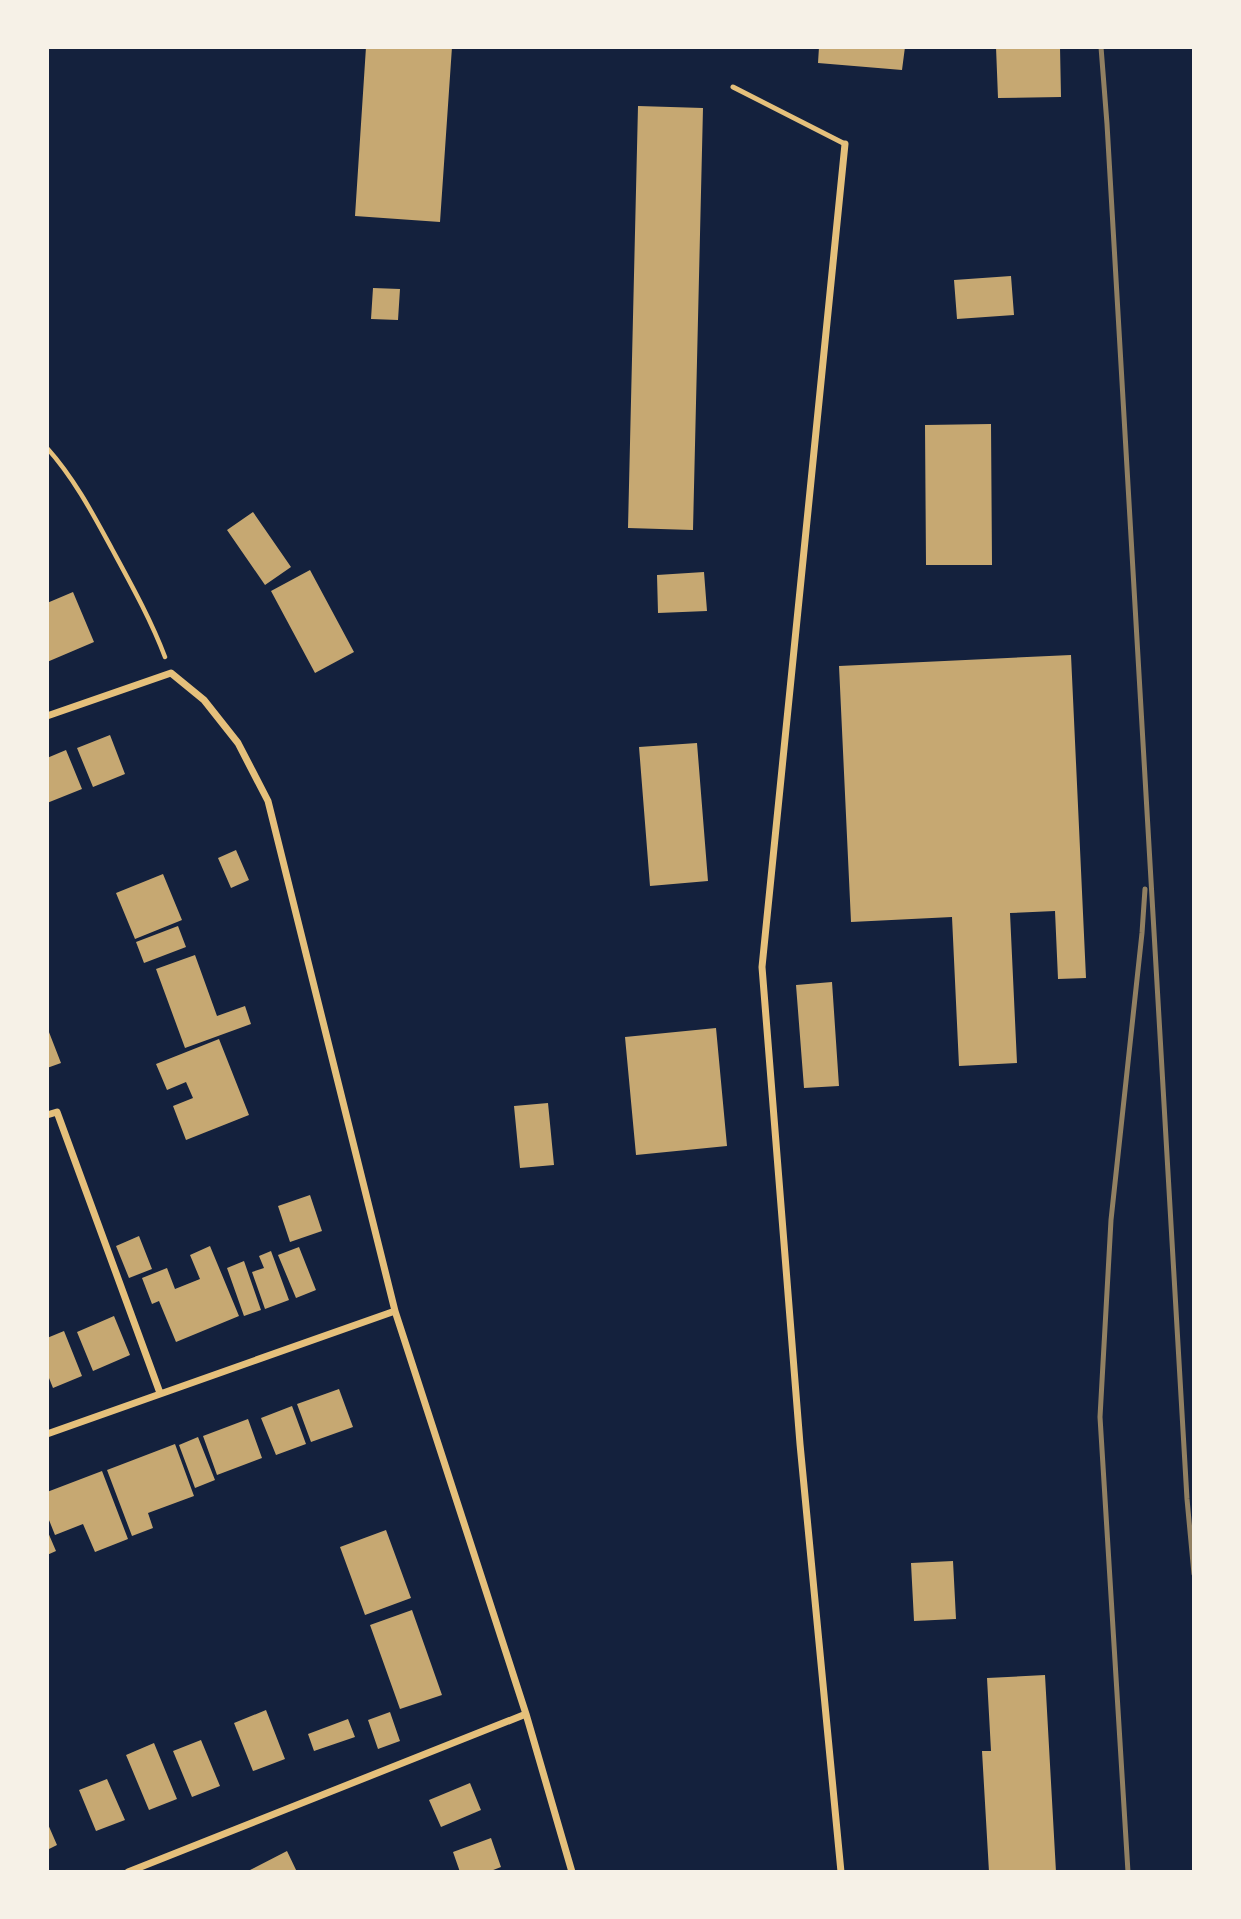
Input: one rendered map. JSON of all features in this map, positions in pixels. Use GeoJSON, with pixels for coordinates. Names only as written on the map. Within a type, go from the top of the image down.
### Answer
{"type":"FeatureCollection","features":[{"type":"Feature","properties":{"kind":"street"},"geometry":{"type":"LineString","coordinates":[[841,1872],[799,1431],[762,967],[845,144]]}},
{"type":"Feature","properties":{"kind":"street"},"geometry":{"type":"LineString","coordinates":[[47,716],[171,673],[204,700],[238,743],[268,801],[396,1311],[526,1714],[572,1872]]}},
{"type":"Feature","properties":{"kind":"street"},"geometry":{"type":"LineString","coordinates":[[47,1115],[57,1112],[160,1393]]}},
{"type":"Feature","properties":{"kind":"street"},"geometry":{"type":"LineString","coordinates":[[47,1434],[396,1311]]}},
{"type":"Feature","properties":{"kind":"street"},"geometry":{"type":"LineString","coordinates":[[128,1872],[526,1714]]}},
{"type":"Feature","properties":{"kind":"lane"},"geometry":{"type":"LineString","coordinates":[[733,87],[845,144]]}},
{"type":"Feature","properties":{"kind":"path"},"geometry":{"type":"LineString","coordinates":[[47,448],[57,459],[99,525],[127,576],[171,673]]}},
{"type":"Feature","properties":{"kind":"building"},"geometry":{"type":"Polygon","coordinates":[[[366,47],[452,47],[440,222],[355,216],[366,47]]]}},
{"type":"Feature","properties":{"kind":"building"},"geometry":{"type":"Polygon","coordinates":[[[819,47],[905,47],[902,70],[818,63],[819,47]]]}},
{"type":"Feature","properties":{"kind":"building"},"geometry":{"type":"Polygon","coordinates":[[[996,47],[1060,47],[1061,97],[998,98],[996,47]]]}},
{"type":"Feature","properties":{"kind":"building"},"geometry":{"type":"Polygon","coordinates":[[[638,106],[703,108],[693,530],[628,528],[638,106]]]}},
{"type":"Feature","properties":{"kind":"building"},"geometry":{"type":"Polygon","coordinates":[[[1011,276],[1014,315],[957,319],[954,280],[1011,276]]]}},
{"type":"Feature","properties":{"kind":"building"},"geometry":{"type":"Polygon","coordinates":[[[373,288],[400,289],[398,320],[371,319],[373,288]]]}},
{"type":"Feature","properties":{"kind":"building"},"geometry":{"type":"Polygon","coordinates":[[[991,424],[992,565],[926,565],[925,425],[991,424]]]}},
{"type":"Feature","properties":{"kind":"building"},"geometry":{"type":"Polygon","coordinates":[[[253,512],[291,567],[265,585],[227,530],[253,512]]]}},
{"type":"Feature","properties":{"kind":"building"},"geometry":{"type":"Polygon","coordinates":[[[310,570],[354,652],[315,673],[271,591],[310,570]]]}},
{"type":"Feature","properties":{"kind":"building"},"geometry":{"type":"Polygon","coordinates":[[[704,572],[707,611],[658,613],[657,575],[704,572]]]}},
{"type":"Feature","properties":{"kind":"building"},"geometry":{"type":"Polygon","coordinates":[[[73,592],[94,642],[47,662],[47,603],[73,592]]]}},
{"type":"Feature","properties":{"kind":"building"},"geometry":{"type":"Polygon","coordinates":[[[1071,655],[1086,978],[1058,979],[1055,911],[1010,913],[1017,1063],[959,1066],[952,917],[851,922],[839,666],[1071,655]]]}},
{"type":"Feature","properties":{"kind":"building"},"geometry":{"type":"Polygon","coordinates":[[[110,735],[125,774],[93,787],[77,748],[110,735]]]}},
{"type":"Feature","properties":{"kind":"building"},"geometry":{"type":"Polygon","coordinates":[[[697,743],[708,881],[650,886],[639,747],[697,743]]]}},
{"type":"Feature","properties":{"kind":"building"},"geometry":{"type":"Polygon","coordinates":[[[66,750],[82,789],[47,803],[47,758],[66,750]]]}},
{"type":"Feature","properties":{"kind":"building"},"geometry":{"type":"Polygon","coordinates":[[[236,850],[249,880],[231,888],[218,858],[236,850]]]}},
{"type":"Feature","properties":{"kind":"building"},"geometry":{"type":"Polygon","coordinates":[[[163,874],[182,920],[135,939],[116,893],[163,874]]]}},
{"type":"Feature","properties":{"kind":"building"},"geometry":{"type":"Polygon","coordinates":[[[178,926],[186,947],[144,963],[136,942],[178,926]]]}},
{"type":"Feature","properties":{"kind":"building"},"geometry":{"type":"Polygon","coordinates":[[[195,955],[217,1016],[245,1006],[251,1024],[185,1048],[156,969],[195,955]]]}},
{"type":"Feature","properties":{"kind":"building"},"geometry":{"type":"Polygon","coordinates":[[[832,982],[839,1086],[804,1088],[796,985],[832,982]]]}},
{"type":"Feature","properties":{"kind":"building"},"geometry":{"type":"Polygon","coordinates":[[[47,1027],[61,1063],[47,1068],[47,1027]]]}},
{"type":"Feature","properties":{"kind":"building"},"geometry":{"type":"Polygon","coordinates":[[[716,1028],[727,1146],[636,1155],[625,1037],[716,1028]]]}},
{"type":"Feature","properties":{"kind":"building"},"geometry":{"type":"Polygon","coordinates":[[[219,1039],[249,1115],[186,1140],[173,1106],[193,1098],[186,1082],[167,1090],[156,1064],[219,1039]]]}},
{"type":"Feature","properties":{"kind":"building"},"geometry":{"type":"Polygon","coordinates":[[[548,1103],[554,1165],[520,1168],[514,1106],[548,1103]]]}},
{"type":"Feature","properties":{"kind":"building"},"geometry":{"type":"Polygon","coordinates":[[[310,1195],[322,1231],[290,1242],[278,1206],[310,1195]]]}},
{"type":"Feature","properties":{"kind":"building"},"geometry":{"type":"Polygon","coordinates":[[[139,1236],[152,1269],[129,1278],[116,1246],[139,1236]]]}},
{"type":"Feature","properties":{"kind":"building"},"geometry":{"type":"Polygon","coordinates":[[[210,1246],[239,1316],[176,1342],[159,1301],[152,1304],[142,1278],[167,1268],[175,1289],[200,1279],[190,1255],[210,1246]]]}},
{"type":"Feature","properties":{"kind":"building"},"geometry":{"type":"Polygon","coordinates":[[[299,1247],[316,1290],[296,1298],[278,1255],[299,1247]]]}},
{"type":"Feature","properties":{"kind":"building"},"geometry":{"type":"Polygon","coordinates":[[[271,1251],[289,1300],[265,1309],[252,1272],[264,1268],[259,1256],[271,1251]]]}},
{"type":"Feature","properties":{"kind":"building"},"geometry":{"type":"Polygon","coordinates":[[[244,1261],[261,1310],[244,1316],[227,1268],[244,1261]]]}},
{"type":"Feature","properties":{"kind":"building"},"geometry":{"type":"Polygon","coordinates":[[[114,1316],[130,1355],[93,1371],[77,1332],[114,1316]]]}},
{"type":"Feature","properties":{"kind":"building"},"geometry":{"type":"Polygon","coordinates":[[[64,1331],[82,1376],[53,1388],[47,1373],[47,1338],[64,1331]]]}},
{"type":"Feature","properties":{"kind":"building"},"geometry":{"type":"Polygon","coordinates":[[[339,1389],[353,1427],[311,1442],[297,1404],[339,1389]]]}},
{"type":"Feature","properties":{"kind":"building"},"geometry":{"type":"Polygon","coordinates":[[[292,1406],[306,1444],[276,1455],[261,1418],[292,1406]]]}},
{"type":"Feature","properties":{"kind":"building"},"geometry":{"type":"Polygon","coordinates":[[[248,1419],[262,1458],[217,1475],[203,1436],[248,1419]]]}},
{"type":"Feature","properties":{"kind":"building"},"geometry":{"type":"Polygon","coordinates":[[[198,1437],[215,1480],[195,1488],[179,1445],[198,1437]]]}},
{"type":"Feature","properties":{"kind":"building"},"geometry":{"type":"Polygon","coordinates":[[[175,1444],[194,1496],[148,1513],[153,1528],[132,1536],[107,1470],[175,1444]]]}},
{"type":"Feature","properties":{"kind":"building"},"geometry":{"type":"Polygon","coordinates":[[[102,1471],[128,1539],[95,1552],[83,1524],[55,1535],[47,1515],[47,1492],[102,1471]]]}},
{"type":"Feature","properties":{"kind":"building"},"geometry":{"type":"Polygon","coordinates":[[[47,1530],[56,1551],[47,1555],[47,1530]]]}},
{"type":"Feature","properties":{"kind":"building"},"geometry":{"type":"Polygon","coordinates":[[[386,1530],[411,1598],[365,1615],[340,1547],[386,1530]]]}},
{"type":"Feature","properties":{"kind":"building"},"geometry":{"type":"Polygon","coordinates":[[[953,1561],[956,1619],[914,1621],[911,1563],[953,1561]]]}},
{"type":"Feature","properties":{"kind":"building"},"geometry":{"type":"Polygon","coordinates":[[[412,1610],[442,1695],[400,1709],[370,1625],[412,1610]]]}},
{"type":"Feature","properties":{"kind":"building"},"geometry":{"type":"Polygon","coordinates":[[[1045,1675],[1056,1872],[989,1872],[982,1751],[991,1751],[987,1678],[1045,1675]]]}},
{"type":"Feature","properties":{"kind":"building"},"geometry":{"type":"Polygon","coordinates":[[[266,1710],[285,1759],[253,1771],[234,1723],[266,1710]]]}},
{"type":"Feature","properties":{"kind":"building"},"geometry":{"type":"Polygon","coordinates":[[[390,1712],[400,1741],[378,1749],[368,1720],[390,1712]]]}},
{"type":"Feature","properties":{"kind":"building"},"geometry":{"type":"Polygon","coordinates":[[[348,1719],[355,1737],[314,1751],[308,1734],[348,1719]]]}},
{"type":"Feature","properties":{"kind":"building"},"geometry":{"type":"Polygon","coordinates":[[[201,1740],[220,1786],[192,1797],[173,1751],[201,1740]]]}},
{"type":"Feature","properties":{"kind":"building"},"geometry":{"type":"Polygon","coordinates":[[[154,1743],[177,1799],[149,1810],[126,1755],[154,1743]]]}},
{"type":"Feature","properties":{"kind":"building"},"geometry":{"type":"Polygon","coordinates":[[[107,1779],[125,1820],[96,1831],[79,1790],[107,1779]]]}},
{"type":"Feature","properties":{"kind":"building"},"geometry":{"type":"Polygon","coordinates":[[[470,1783],[481,1810],[441,1827],[429,1800],[470,1783]]]}},
{"type":"Feature","properties":{"kind":"building"},"geometry":{"type":"Polygon","coordinates":[[[47,1822],[57,1845],[47,1850],[47,1822]]]}},
{"type":"Feature","properties":{"kind":"building"},"geometry":{"type":"Polygon","coordinates":[[[491,1838],[501,1867],[488,1872],[460,1872],[453,1852],[491,1838]]]}},
{"type":"Feature","properties":{"kind":"building"},"geometry":{"type":"Polygon","coordinates":[[[287,1851],[297,1872],[246,1872],[287,1851]]]}},
{"type":"Feature","properties":{"kind":"railway"},"geometry":{"type":"LineString","coordinates":[[1101,47],[1187,1499],[1194,1574]]}},
{"type":"Feature","properties":{"kind":"railway"},"geometry":{"type":"LineString","coordinates":[[1128,1872],[1100,1417],[1111,1220],[1145,889]]}}]}
